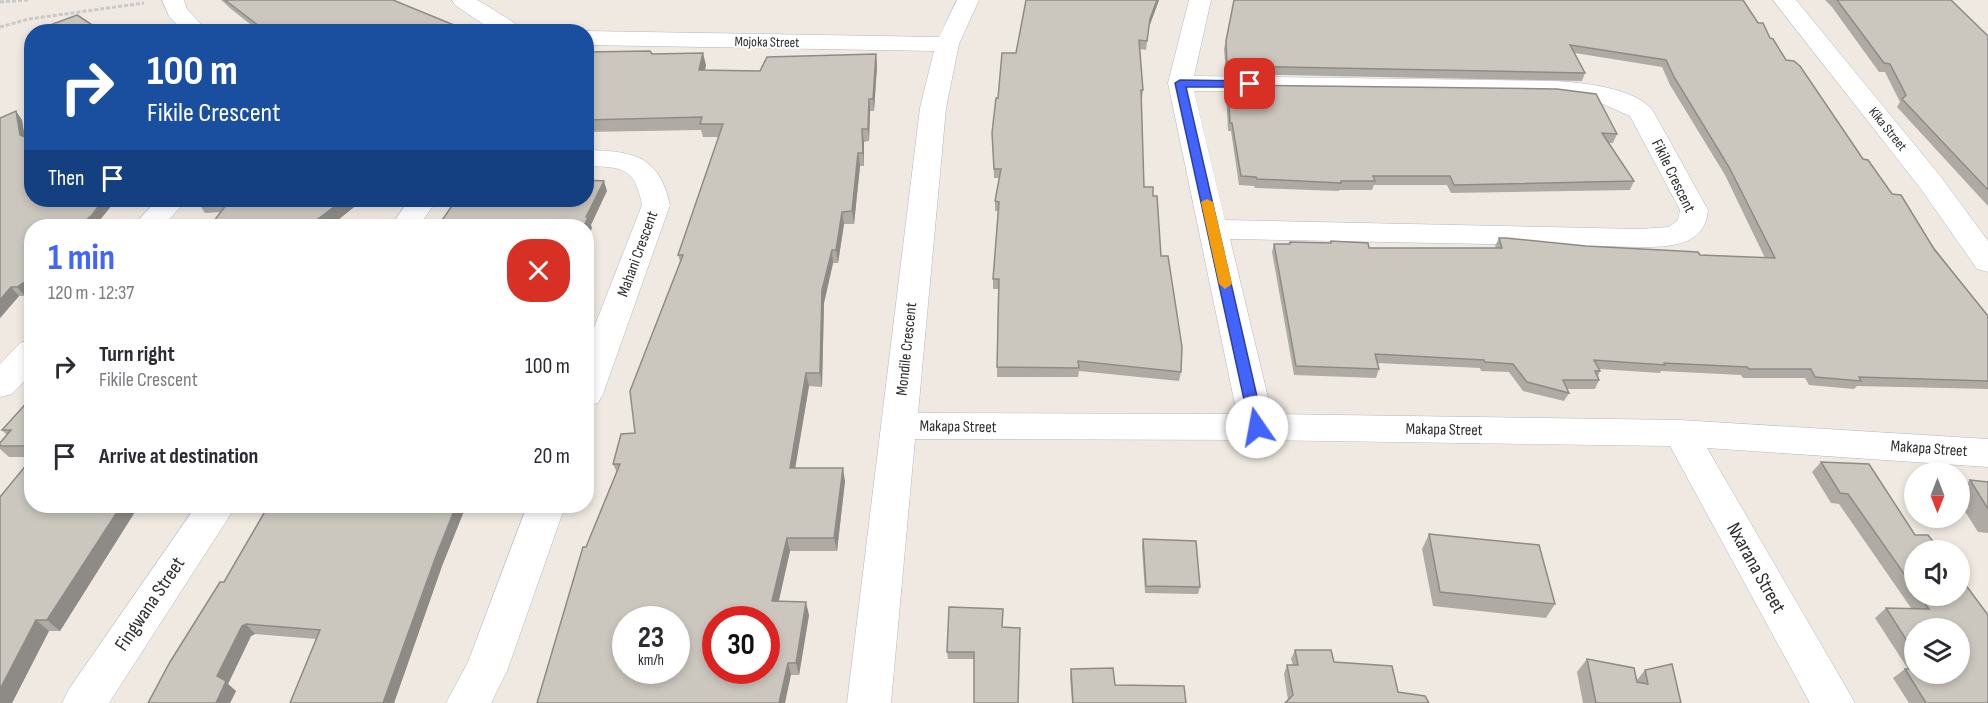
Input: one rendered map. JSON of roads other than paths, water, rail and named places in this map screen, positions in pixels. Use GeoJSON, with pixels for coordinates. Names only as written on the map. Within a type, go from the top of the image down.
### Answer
{"type":"FeatureCollection","features":[{"type":"Feature","properties":{"kind":"street"},"geometry":{"type":"LineString","coordinates":[[463,0],[498,24]]}},
{"type":"Feature","properties":{"kind":"street","name":"Mondile Crescent"},"geometry":{"type":"LineString","coordinates":[[869,703],[933,108],[947,44],[968,0]]}},
{"type":"Feature","properties":{"kind":"street"},"geometry":{"type":"LineString","coordinates":[[1200,0],[1180,83],[1257,427]]}},
{"type":"Feature","properties":{"kind":"street","name":"Kika Street"},"geometry":{"type":"LineString","coordinates":[[1784,0],[1931,183],[1988,261]]}},
{"type":"Feature","properties":{"kind":"street"},"geometry":{"type":"LineString","coordinates":[[162,1],[177,11],[189,24]]}},
{"type":"Feature","properties":{"kind":"street","name":"Mojoka Street"},"geometry":{"type":"LineString","coordinates":[[594,38],[947,44]]}},
{"type":"Feature","properties":{"kind":"street","name":"Fikile Crescent"},"geometry":{"type":"LineString","coordinates":[[1180,83],[1581,88],[1627,103],[1640,111],[1694,210],[1694,220],[1690,228],[1683,233],[1639,238],[1213,229]]}},
{"type":"Feature","properties":{"kind":"street","name":"Mahani Crescent"},"geometry":{"type":"LineString","coordinates":[[594,158],[633,164],[644,170],[654,186],[656,205],[594,372]]}},
{"type":"Feature","properties":{"kind":"street"},"geometry":{"type":"LineString","coordinates":[[154,219],[165,207]]}},
{"type":"Feature","properties":{"kind":"street"},"geometry":{"type":"LineString","coordinates":[[0,385],[24,360]]}},
{"type":"Feature","properties":{"kind":"street","name":"Makapa Street"},"geometry":{"type":"LineString","coordinates":[[899,426],[1257,427],[1680,433],[1988,453]]}},
{"type":"Feature","properties":{"kind":"street","name":"Nxarana Street"},"geometry":{"type":"LineString","coordinates":[[1680,433],[1833,703]]}},
{"type":"Feature","properties":{"kind":"street","name":"Fingwana Street"},"geometry":{"type":"LineString","coordinates":[[84,703],[212,513]]}},
{"type":"Feature","properties":{"kind":"street"},"geometry":{"type":"LineString","coordinates":[[468,703],[486,671],[543,513]]}}]}
